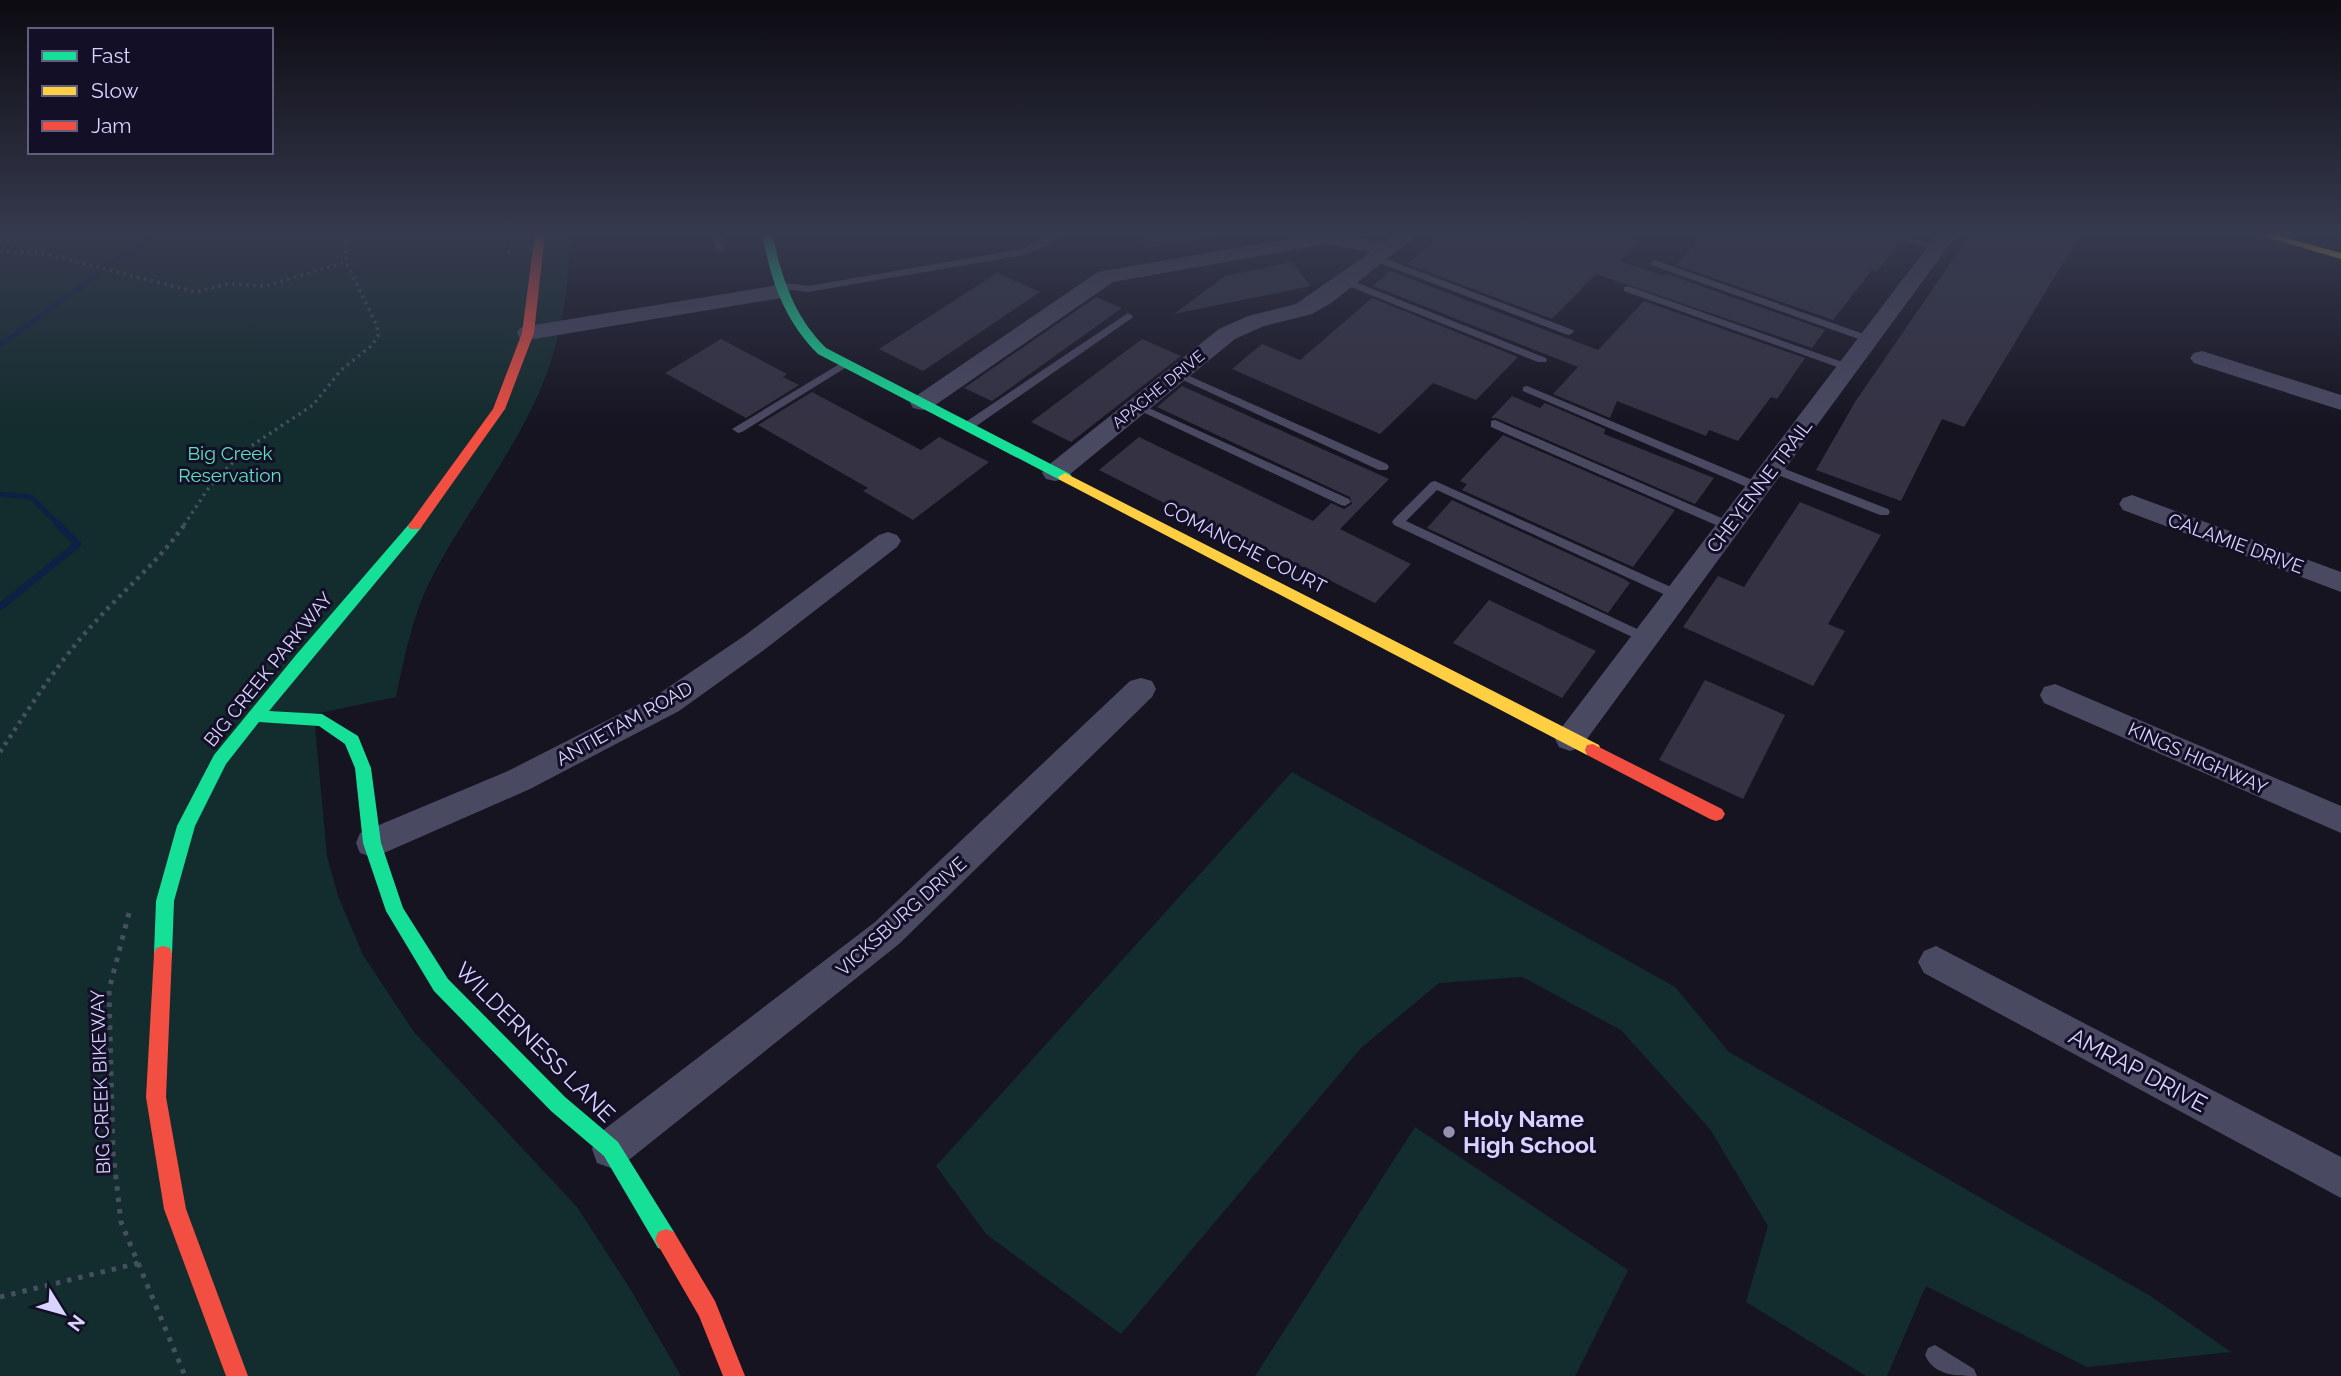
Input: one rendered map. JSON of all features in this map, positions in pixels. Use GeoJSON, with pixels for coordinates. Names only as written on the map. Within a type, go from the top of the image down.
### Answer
{"type":"FeatureCollection","features":[{"type":"Feature","properties":{"kind":"street","name":"BIG CREEK PARKWAY"},"geometry":{"type":"LineString","coordinates":[[237,1376],[174,1209],[156,1097],[165,901],[186,826],[220,760],[301,659],[430,509],[499,409],[528,333],[532,297]]}},
{"type":"Feature","properties":{"kind":"street"},"geometry":{"type":"LineString","coordinates":[[528,333],[731,297]]}},
{"type":"Feature","properties":{"kind":"street","name":"COMANCHE COURT"},"geometry":{"type":"LineString","coordinates":[[782,297],[791,319],[805,338],[846,363],[1716,814]]}},
{"type":"Feature","properties":{"kind":"street"},"geometry":{"type":"LineString","coordinates":[[922,403],[1076,297]]}},
{"type":"Feature","properties":{"kind":"street","name":"APACHE DRIVE"},"geometry":{"type":"LineString","coordinates":[[1055,473],[1227,334],[1256,321],[1304,309],[1321,297]]}},
{"type":"Feature","properties":{"kind":"street","name":"CHEYENNE TRAIL"},"geometry":{"type":"LineString","coordinates":[[1570,739],[1899,297]]}},
{"type":"Feature","properties":{"kind":"street"},"geometry":{"type":"LineString","coordinates":[[2202,358],[2341,403]]}},
{"type":"Feature","properties":{"kind":"street","name":"CALAMIE DRIVE"},"geometry":{"type":"LineString","coordinates":[[2132,504],[2341,582]]}},
{"type":"Feature","properties":{"kind":"street","name":"ANTIETAM ROAD"},"geometry":{"type":"LineString","coordinates":[[372,843],[519,780],[668,703],[754,643],[888,541]]}},
{"type":"Feature","properties":{"kind":"street","name":"VICKSBURG DRIVE"},"geometry":{"type":"LineString","coordinates":[[611,1149],[887,933],[1140,689]]}},
{"type":"Feature","properties":{"kind":"street","name":"KINGS HIGHWAY"},"geometry":{"type":"LineString","coordinates":[[2055,695],[2341,820]]}},
{"type":"Feature","properties":{"kind":"street","name":"WILDERNESS LANE"},"geometry":{"type":"LineString","coordinates":[[257,716],[321,720],[352,740],[363,768],[372,843],[395,911],[440,985],[558,1104],[611,1149],[707,1309],[734,1376]]}},
{"type":"Feature","properties":{"kind":"street","name":"AMRAP DRIVE"},"geometry":{"type":"LineString","coordinates":[[1936,962],[2341,1178]]}},
{"type":"Feature","properties":{"kind":"lane"},"geometry":{"type":"LineString","coordinates":[[1385,297],[1542,360]]}},
{"type":"Feature","properties":{"kind":"lane"},"geometry":{"type":"LineString","coordinates":[[1486,297],[1569,332]]}},
{"type":"Feature","properties":{"kind":"lane"},"geometry":{"type":"LineString","coordinates":[[1651,297],[1847,367]]}},
{"type":"Feature","properties":{"kind":"lane"},"geometry":{"type":"LineString","coordinates":[[1751,297],[1868,339]]}},
{"type":"Feature","properties":{"kind":"lane"},"geometry":{"type":"LineString","coordinates":[[968,426],[1128,316]]}},
{"type":"Feature","properties":{"kind":"lane"},"geometry":{"type":"LineString","coordinates":[[738,429],[846,363]]}},
{"type":"Feature","properties":{"kind":"lane"},"geometry":{"type":"LineString","coordinates":[[1178,374],[1383,467]]}},
{"type":"Feature","properties":{"kind":"lane"},"geometry":{"type":"LineString","coordinates":[[1527,389],[1765,477],[1884,512]]}},
{"type":"Feature","properties":{"kind":"lane"},"geometry":{"type":"LineString","coordinates":[[1138,406],[1345,502]]}},
{"type":"Feature","properties":{"kind":"lane"},"geometry":{"type":"LineString","coordinates":[[1495,424],[1729,526]]}},
{"type":"Feature","properties":{"kind":"lane"},"geometry":{"type":"LineString","coordinates":[[1645,638],[1398,522],[1435,485],[1677,595]]}},
{"type":"Feature","properties":{"kind":"lane"},"geometry":{"type":"LineString","coordinates":[[1935,1355],[1967,1376]]}},
{"type":"Feature","properties":{"kind":"path"},"geometry":{"type":"LineString","coordinates":[[0,752],[52,674],[94,623],[167,550],[208,489],[230,464],[254,444],[313,405],[341,370],[371,346],[377,336],[377,326],[363,297]]}},
{"type":"Feature","properties":{"kind":"path","name":"BIG CREEK BIKEWAY"},"geometry":{"type":"LineString","coordinates":[[131,907],[109,989],[113,1152],[121,1222],[185,1376]]}},
{"type":"Feature","properties":{"kind":"path"},"geometry":{"type":"LineString","coordinates":[[0,1297],[139,1263]]}},
{"type":"Feature","properties":{"kind":"green space","name":"Big Creek Reservation"},"geometry":{"type":"Polygon","coordinates":[[[0,297],[565,297],[557,341],[535,401],[508,452],[426,589],[410,635],[396,697],[305,716],[315,726],[327,856],[338,896],[363,955],[414,1032],[577,1207],[629,1287],[681,1376],[0,1376],[0,297]]]}},
{"type":"Feature","properties":{"kind":"green space"},"geometry":{"type":"Polygon","coordinates":[[[1292,772],[1675,987],[1729,1052],[2152,1297],[2231,1352],[2087,1367],[1926,1286],[1887,1376],[1866,1376],[1746,1302],[1768,1226],[1710,1129],[1621,1030],[1522,977],[1439,983],[1361,1048],[1121,1334],[986,1234],[936,1166],[1292,772]]]}},
{"type":"Feature","properties":{"kind":"green space"},"geometry":{"type":"Polygon","coordinates":[[[1415,1127],[1628,1270],[1575,1376],[1255,1376],[1415,1127]]]}},
{"type":"Feature","properties":{"kind":"building"},"geometry":{"type":"Polygon","coordinates":[[[959,297],[1032,297],[923,371],[879,349],[959,297]]]}},
{"type":"Feature","properties":{"kind":"building"},"geometry":{"type":"Polygon","coordinates":[[[1096,297],[1122,308],[992,401],[964,388],[1096,297]]]}},
{"type":"Feature","properties":{"kind":"building"},"geometry":{"type":"Polygon","coordinates":[[[1197,297],[1256,297],[1174,314],[1197,297]]]}},
{"type":"Feature","properties":{"kind":"building"},"geometry":{"type":"Polygon","coordinates":[[[1401,297],[1459,297],[1598,350],[1644,301],[1805,358],[1777,399],[1771,397],[1738,441],[1709,430],[1706,436],[1617,401],[1610,418],[1553,394],[1578,367],[1401,297]]]}},
{"type":"Feature","properties":{"kind":"building"},"geometry":{"type":"Polygon","coordinates":[[[1495,297],[1573,297],[1552,319],[1495,297]]]}},
{"type":"Feature","properties":{"kind":"building"},"geometry":{"type":"Polygon","coordinates":[[[1664,297],[1732,297],[1825,330],[1812,348],[1664,297]]]}},
{"type":"Feature","properties":{"kind":"building"},"geometry":{"type":"Polygon","coordinates":[[[1768,297],[1851,297],[1833,320],[1768,297]]]}},
{"type":"Feature","properties":{"kind":"building"},"geometry":{"type":"Polygon","coordinates":[[[1927,297],[2042,297],[1964,427],[1942,419],[1901,501],[1816,470],[1855,402],[1927,297]]]}},
{"type":"Feature","properties":{"kind":"building"},"geometry":{"type":"Polygon","coordinates":[[[1372,298],[1518,357],[1476,400],[1433,383],[1380,434],[1232,369],[1262,344],[1300,360],[1372,298]]]}},
{"type":"Feature","properties":{"kind":"building"},"geometry":{"type":"Polygon","coordinates":[[[721,339],[787,374],[783,377],[799,385],[746,418],[665,373],[721,339]]]}},
{"type":"Feature","properties":{"kind":"building"},"geometry":{"type":"Polygon","coordinates":[[[1142,339],[1181,356],[1071,442],[1031,422],[1142,339]]]}},
{"type":"Feature","properties":{"kind":"building"},"geometry":{"type":"Polygon","coordinates":[[[1182,386],[1389,479],[1340,529],[1411,564],[1375,603],[1261,546],[1257,550],[1099,470],[1139,437],[1313,521],[1331,503],[1344,509],[1352,504],[1350,497],[1157,407],[1182,386]]]}},
{"type":"Feature","properties":{"kind":"building"},"geometry":{"type":"Polygon","coordinates":[[[812,392],[921,450],[939,437],[989,462],[913,520],[863,491],[868,488],[758,425],[812,392]]]}},
{"type":"Feature","properties":{"kind":"building"},"geometry":{"type":"Polygon","coordinates":[[[1512,396],[1540,408],[1545,403],[1605,429],[1604,434],[1714,478],[1695,504],[1491,418],[1512,396]]]}},
{"type":"Feature","properties":{"kind":"building"},"geometry":{"type":"Polygon","coordinates":[[[1503,435],[1675,510],[1633,567],[1462,490],[1467,484],[1460,481],[1503,435]]]}},
{"type":"Feature","properties":{"kind":"building"},"geometry":{"type":"Polygon","coordinates":[[[1452,500],[1630,583],[1608,613],[1427,528],[1452,500]]]}},
{"type":"Feature","properties":{"kind":"building"},"geometry":{"type":"Polygon","coordinates":[[[1800,502],[1881,535],[1828,624],[1845,631],[1813,686],[1683,627],[1718,576],[1744,587],[1800,502]]]}},
{"type":"Feature","properties":{"kind":"building"},"geometry":{"type":"Polygon","coordinates":[[[1489,600],[1596,651],[1562,698],[1453,643],[1489,600]]]}},
{"type":"Feature","properties":{"kind":"building"},"geometry":{"type":"Polygon","coordinates":[[[1705,680],[1785,715],[1743,799],[1659,760],[1705,680]]]}},
{"type":"Feature","properties":{"kind":"waterway"},"geometry":{"type":"LineString","coordinates":[[0,345],[66,297]]}},
{"type":"Feature","properties":{"kind":"waterway"},"geometry":{"type":"LineString","coordinates":[[0,494],[31,497],[78,544],[0,607]]}},
{"type":"Feature","properties":{"kind":"traffic: fast"},"geometry":{"type":"LineString","coordinates":[[784,297],[798,325],[822,351],[1065,477]]}},
{"type":"Feature","properties":{"kind":"traffic: fast"},"geometry":{"type":"LineString","coordinates":[[163,954],[165,901],[186,826],[220,760],[301,659],[415,526]]}},
{"type":"Feature","properties":{"kind":"traffic: fast"},"geometry":{"type":"LineString","coordinates":[[257,716],[322,720],[352,740],[363,768],[372,843],[395,911],[441,985],[558,1104],[611,1149],[666,1240]]}},
{"type":"Feature","properties":{"kind":"traffic: slow"},"geometry":{"type":"LineString","coordinates":[[1065,477],[1593,750]]}},
{"type":"Feature","properties":{"kind":"traffic: jam"},"geometry":{"type":"LineString","coordinates":[[415,526],[499,409],[528,333],[532,297]]}},
{"type":"Feature","properties":{"kind":"traffic: jam"},"geometry":{"type":"LineString","coordinates":[[1593,750],[1716,814]]}},
{"type":"Feature","properties":{"kind":"traffic: jam"},"geometry":{"type":"LineString","coordinates":[[163,954],[156,1097],[175,1209],[237,1376]]}},
{"type":"Feature","properties":{"kind":"traffic: jam"},"geometry":{"type":"LineString","coordinates":[[666,1240],[707,1309],[734,1376]]}},
{"type":"Feature","properties":{"kind":"place","name":"Holy Name High School"},"geometry":{"type":"Point","coordinates":[1449,1132]}}]}
